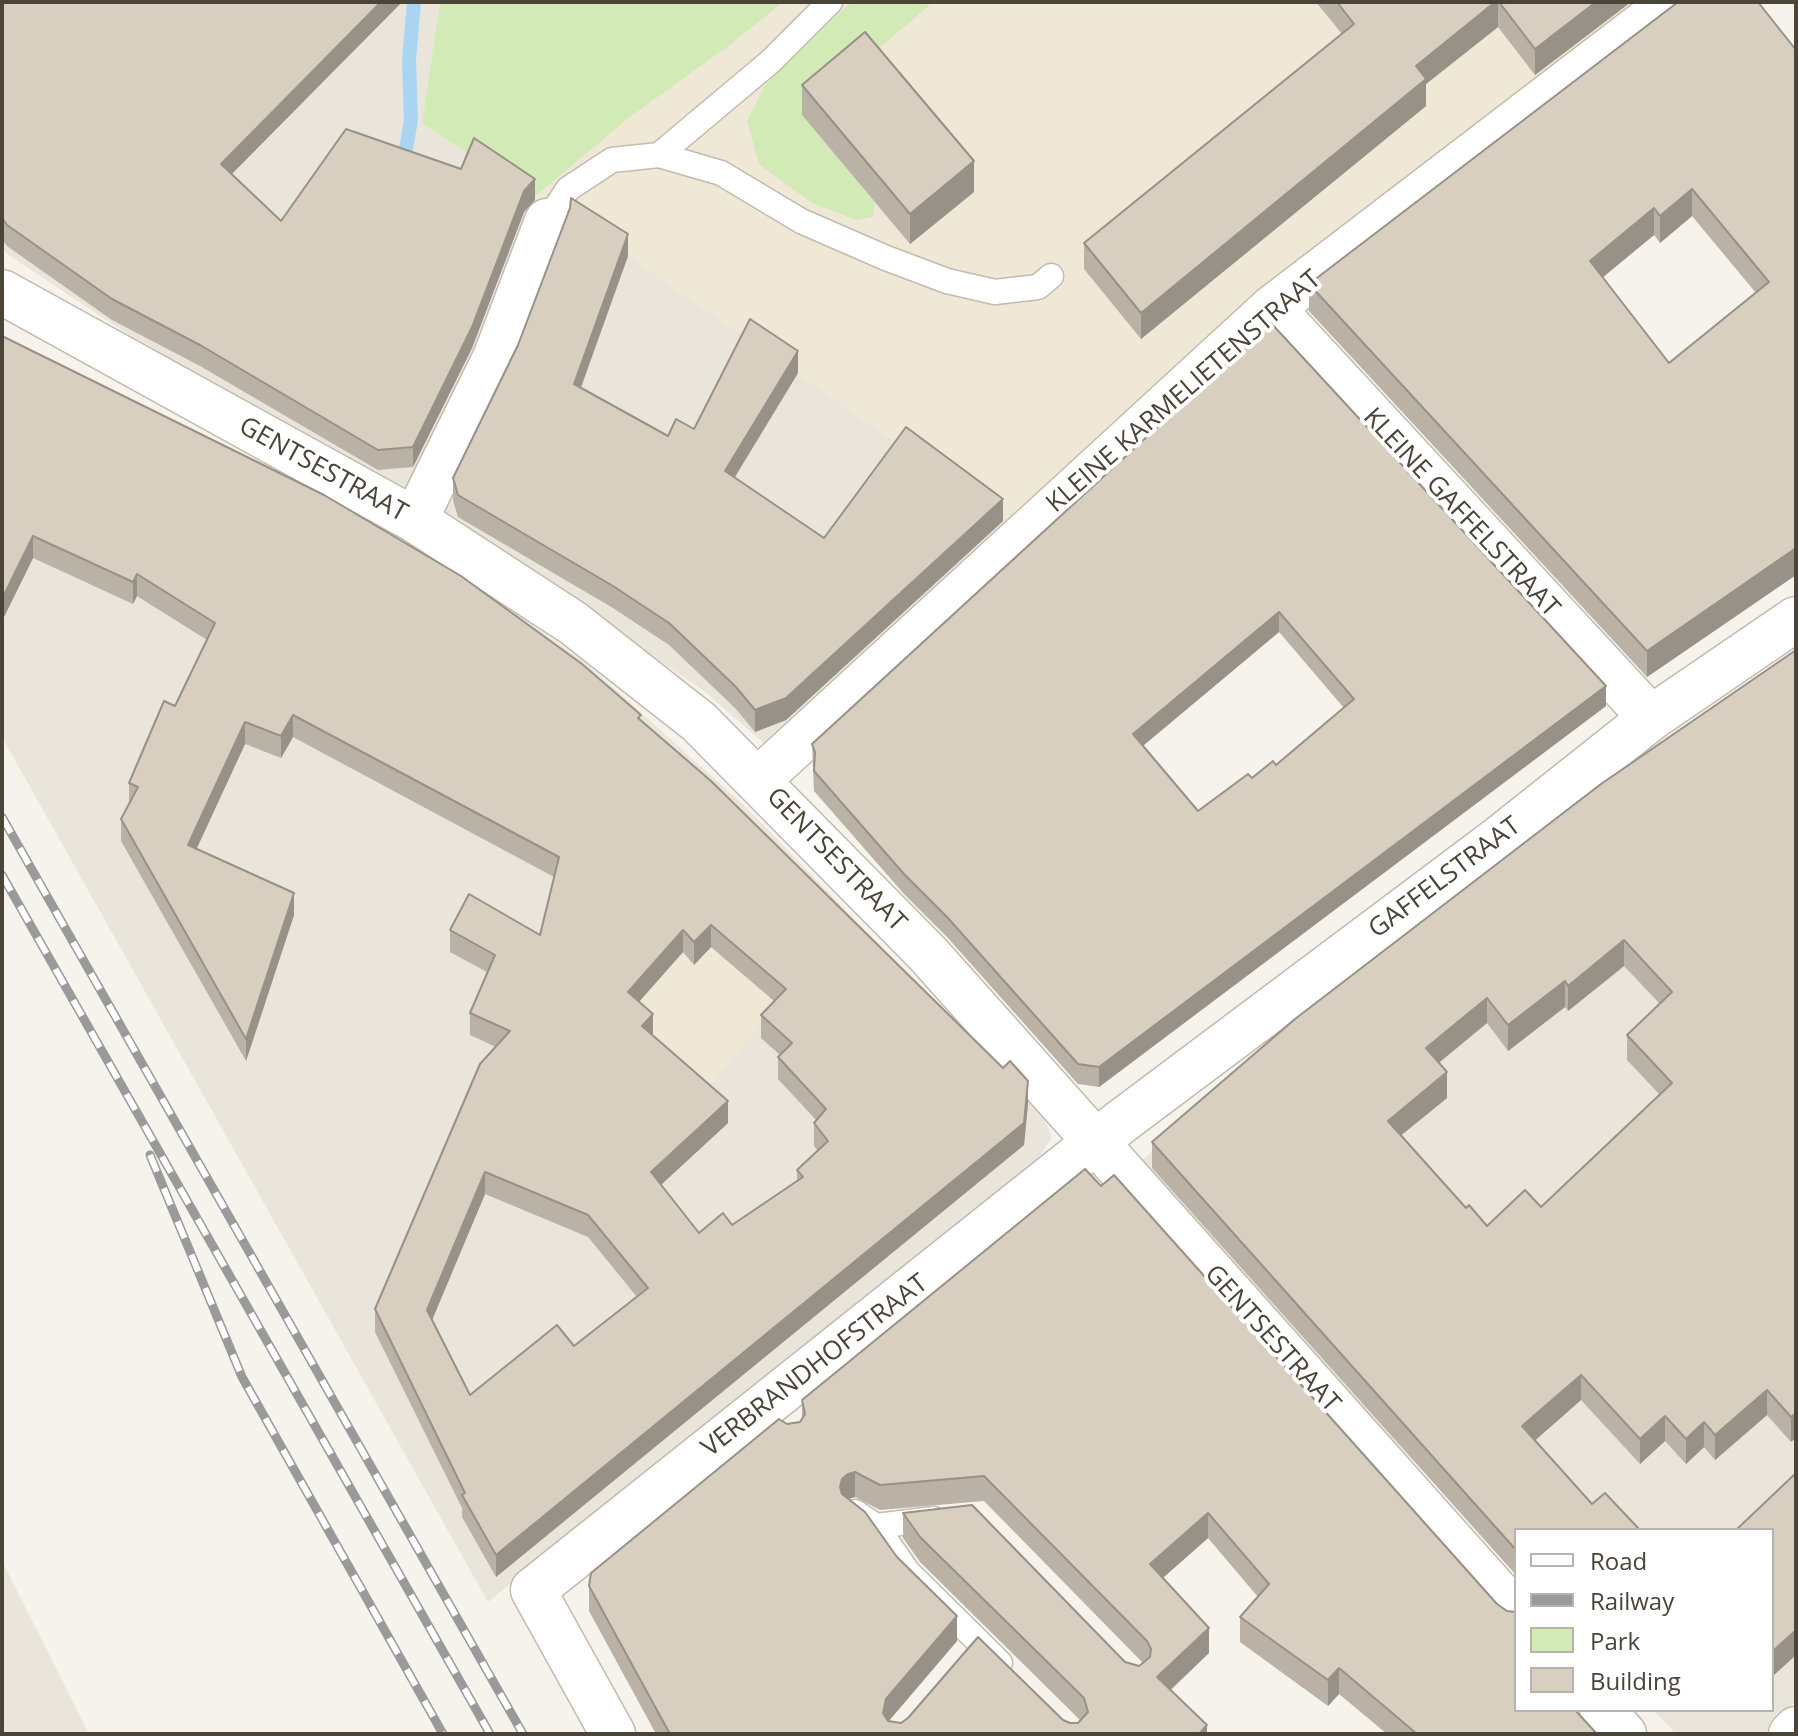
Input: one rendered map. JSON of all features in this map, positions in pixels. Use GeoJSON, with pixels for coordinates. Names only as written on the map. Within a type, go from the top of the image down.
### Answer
{"type":"FeatureCollection","features":[{"type":"Feature","properties":{"kind":"street","name":"KLEINE KARMELIETENSTRAAT"},"geometry":{"type":"LineString","coordinates":[[758,780],[1272,308],[1672,2]]}},
{"type":"Feature","properties":{"kind":"street"},"geometry":{"type":"LineString","coordinates":[[415,520],[495,358],[547,221]]}},
{"type":"Feature","properties":{"kind":"street","name":"GENTSESTRAAT"},"geometry":{"type":"LineString","coordinates":[[2,292],[415,520],[573,623],[699,722],[928,954],[1514,1611]]}},
{"type":"Feature","properties":{"kind":"street","name":"KLEINE GAFFELSTRAAT"},"geometry":{"type":"LineString","coordinates":[[1272,308],[1651,718]]}},
{"type":"Feature","properties":{"kind":"street","name":"GAFFELSTRAAT"},"geometry":{"type":"LineString","coordinates":[[1097,1143],[1501,837],[1651,718],[1796,619]]}},
{"type":"Feature","properties":{"kind":"street","name":"VERBRANDHOFSTRAAT"},"geometry":{"type":"LineString","coordinates":[[613,1734],[533,1590],[775,1415],[1097,1143]]}},
{"type":"Feature","properties":{"kind":"street"},"geometry":{"type":"LineString","coordinates":[[1604,1712],[1624,1734]]}},
{"type":"Feature","properties":{"kind":"street"},"geometry":{"type":"LineString","coordinates":[[1791,1734],[1796,1729]]}},
{"type":"Feature","properties":{"kind":"lane"},"geometry":{"type":"LineString","coordinates":[[659,155],[771,61],[830,2]]}},
{"type":"Feature","properties":{"kind":"lane"},"geometry":{"type":"LineString","coordinates":[[547,221],[568,189],[612,160],[659,155],[721,173],[801,221],[947,281],[995,292],[1038,287],[1051,276]]}},
{"type":"Feature","properties":{"kind":"lane"},"geometry":{"type":"LineString","coordinates":[[855,1512],[876,1526],[908,1572],[1020,1682]]}},
{"type":"Feature","properties":{"kind":"lane"},"geometry":{"type":"LineString","coordinates":[[876,1526],[963,1516]]}},
{"type":"Feature","properties":{"kind":"lane"},"geometry":{"type":"LineString","coordinates":[[957,1664],[977,1640]]}},
{"type":"Feature","properties":{"kind":"shaded area"},"geometry":{"type":"Polygon","coordinates":[[[2,2],[440,2],[422,123],[533,198],[527,213],[569,219],[636,261],[1008,524],[767,746],[704,691],[504,554],[310,438],[138,341],[7,254],[2,248],[2,2]]]}},
{"type":"Feature","properties":{"kind":"shaded area"},"geometry":{"type":"Polygon","coordinates":[[[440,2],[1662,2],[1008,524],[636,261],[569,219],[527,212],[533,199],[422,123],[440,2]]]}},
{"type":"Feature","properties":{"kind":"shaded area"},"geometry":{"type":"Polygon","coordinates":[[[2,340],[406,535],[587,664],[747,808],[1042,1114],[1052,1137],[1039,1157],[488,1602],[2,737],[2,340]]]}},
{"type":"Feature","properties":{"kind":"shaded area"},"geometry":{"type":"Polygon","coordinates":[[[1796,661],[1796,1700],[1766,1734],[1676,1734],[1655,1712],[1774,1712],[1774,1528],[1514,1528],[1514,1565],[1277,1320],[1135,1166],[1338,993],[1796,661]]]}},
{"type":"Feature","properties":{"kind":"shaded area"},"geometry":{"type":"Polygon","coordinates":[[[847,938],[771,1014],[699,1096],[495,1049],[683,952],[695,964],[715,942],[847,938]]]}},
{"type":"Feature","properties":{"kind":"shaded area"},"geometry":{"type":"Polygon","coordinates":[[[2,1561],[89,1734],[2,1734],[2,1561]]]}},
{"type":"Feature","properties":{"kind":"green space"},"geometry":{"type":"Polygon","coordinates":[[[440,2],[783,2],[631,116],[533,198],[422,123],[440,2]]]}},
{"type":"Feature","properties":{"kind":"green space"},"geometry":{"type":"Polygon","coordinates":[[[851,2],[933,2],[802,115],[875,203],[873,217],[856,220],[812,203],[759,164],[747,121],[765,85],[851,2]]]}},
{"type":"Feature","properties":{"kind":"building"},"geometry":{"type":"Polygon","coordinates":[[[2,2],[381,2],[221,164],[281,221],[346,129],[461,169],[474,138],[535,179],[524,191],[472,327],[413,447],[378,450],[200,345],[112,299],[7,225],[2,218],[2,2]]]}},
{"type":"Feature","properties":{"kind":"building"},"geometry":{"type":"Polygon","coordinates":[[[1337,2],[1495,2],[1416,66],[1426,79],[1141,313],[1084,243],[1354,24],[1337,2]]]}},
{"type":"Feature","properties":{"kind":"building"},"geometry":{"type":"Polygon","coordinates":[[[1499,2],[1596,2],[1535,49],[1499,2]]]}},
{"type":"Feature","properties":{"kind":"building"},"geometry":{"type":"Polygon","coordinates":[[[1678,2],[1758,2],[1796,50],[1796,548],[1647,651],[1309,284],[1678,2]],[[1692,189],[1660,216],[1654,208],[1590,261],[1669,363],[1769,282],[1692,189]]]}},
{"type":"Feature","properties":{"kind":"building"},"geometry":{"type":"Polygon","coordinates":[[[865,32],[974,161],[910,214],[802,85],[865,32]]]}},
{"type":"Feature","properties":{"kind":"building"},"geometry":{"type":"Polygon","coordinates":[[[571,198],[628,234],[574,384],[668,436],[676,419],[694,429],[750,319],[798,351],[725,471],[824,538],[906,427],[1003,499],[786,698],[755,710],[736,687],[669,623],[613,586],[458,495],[453,478],[518,345],[570,208],[571,198]]]}},
{"type":"Feature","properties":{"kind":"building"},"geometry":{"type":"Polygon","coordinates":[[[1271,323],[1606,686],[1099,1067],[1078,1064],[947,917],[904,874],[814,771],[815,752],[812,744],[1271,323]],[[1279,612],[1133,734],[1198,811],[1248,774],[1252,778],[1273,761],[1276,765],[1354,699],[1279,612]]]}},
{"type":"Feature","properties":{"kind":"building"},"geometry":{"type":"Polygon","coordinates":[[[2,336],[324,495],[461,576],[582,664],[711,781],[1003,1068],[1010,1061],[1028,1081],[1024,1123],[496,1555],[462,1495],[465,1493],[375,1309],[480,1064],[510,1031],[470,1013],[495,955],[450,930],[469,894],[540,935],[559,857],[293,715],[281,736],[245,722],[188,845],[294,893],[246,1039],[121,819],[138,787],[129,783],[164,701],[175,706],[215,623],[137,574],[133,582],[33,536],[2,599],[2,336]],[[711,925],[694,942],[683,930],[628,992],[653,1014],[642,1026],[728,1101],[651,1172],[699,1233],[723,1213],[732,1225],[803,1177],[797,1170],[828,1141],[814,1123],[826,1109],[778,1057],[792,1043],[761,1015],[786,989],[711,925]],[[485,1172],[427,1310],[470,1395],[557,1325],[574,1346],[648,1288],[588,1215],[485,1172]]]}},
{"type":"Feature","properties":{"kind":"building"},"geometry":{"type":"Polygon","coordinates":[[[1796,650],[1796,1413],[1791,1417],[1767,1390],[1715,1435],[1704,1422],[1686,1439],[1665,1416],[1640,1439],[1581,1375],[1522,1426],[1592,1504],[1605,1493],[1638,1528],[1514,1528],[1514,1548],[1152,1142],[1295,1019],[1601,784],[1796,650]],[[1624,940],[1568,986],[1565,981],[1508,1025],[1487,998],[1426,1048],[1447,1072],[1388,1121],[1466,1208],[1469,1205],[1487,1226],[1525,1190],[1541,1207],[1672,1083],[1627,1035],[1672,992],[1624,940]]]}},
{"type":"Feature","properties":{"kind":"building"},"geometry":{"type":"Polygon","coordinates":[[[1085,1169],[1101,1186],[1114,1175],[1497,1604],[1514,1612],[1514,1712],[1577,1712],[1597,1734],[1417,1734],[1339,1668],[1328,1680],[1240,1617],[1269,1584],[1208,1513],[1150,1564],[1209,1628],[1157,1677],[1207,1725],[1199,1734],[670,1734],[589,1586],[591,1573],[779,1419],[787,1424],[800,1422],[805,1414],[802,1400],[1085,1169]],[[855,1472],[842,1479],[842,1494],[865,1512],[897,1557],[957,1616],[886,1699],[883,1713],[888,1721],[901,1723],[908,1718],[978,1637],[1063,1720],[1078,1723],[1088,1712],[1084,1698],[920,1537],[903,1513],[972,1505],[1125,1662],[1139,1666],[1150,1657],[1151,1649],[1147,1641],[984,1476],[880,1485],[855,1472]]]}},
{"type":"Feature","properties":{"kind":"building"},"geometry":{"type":"Polygon","coordinates":[[[1796,1473],[1796,1630],[1774,1650],[1774,1528],[1738,1528],[1796,1473]]]}},
{"type":"Feature","properties":{"kind":"waterway"},"geometry":{"type":"LineString","coordinates":[[403,166],[411,120],[409,60],[414,2]]}},
{"type":"Feature","properties":{"kind":"railway"},"geometry":{"type":"LineString","coordinates":[[2,817],[523,1734]]}},
{"type":"Feature","properties":{"kind":"railway"},"geometry":{"type":"LineString","coordinates":[[2,875],[490,1734]]}},
{"type":"Feature","properties":{"kind":"railway"},"geometry":{"type":"LineString","coordinates":[[150,1155],[242,1377],[443,1734]]}}]}
